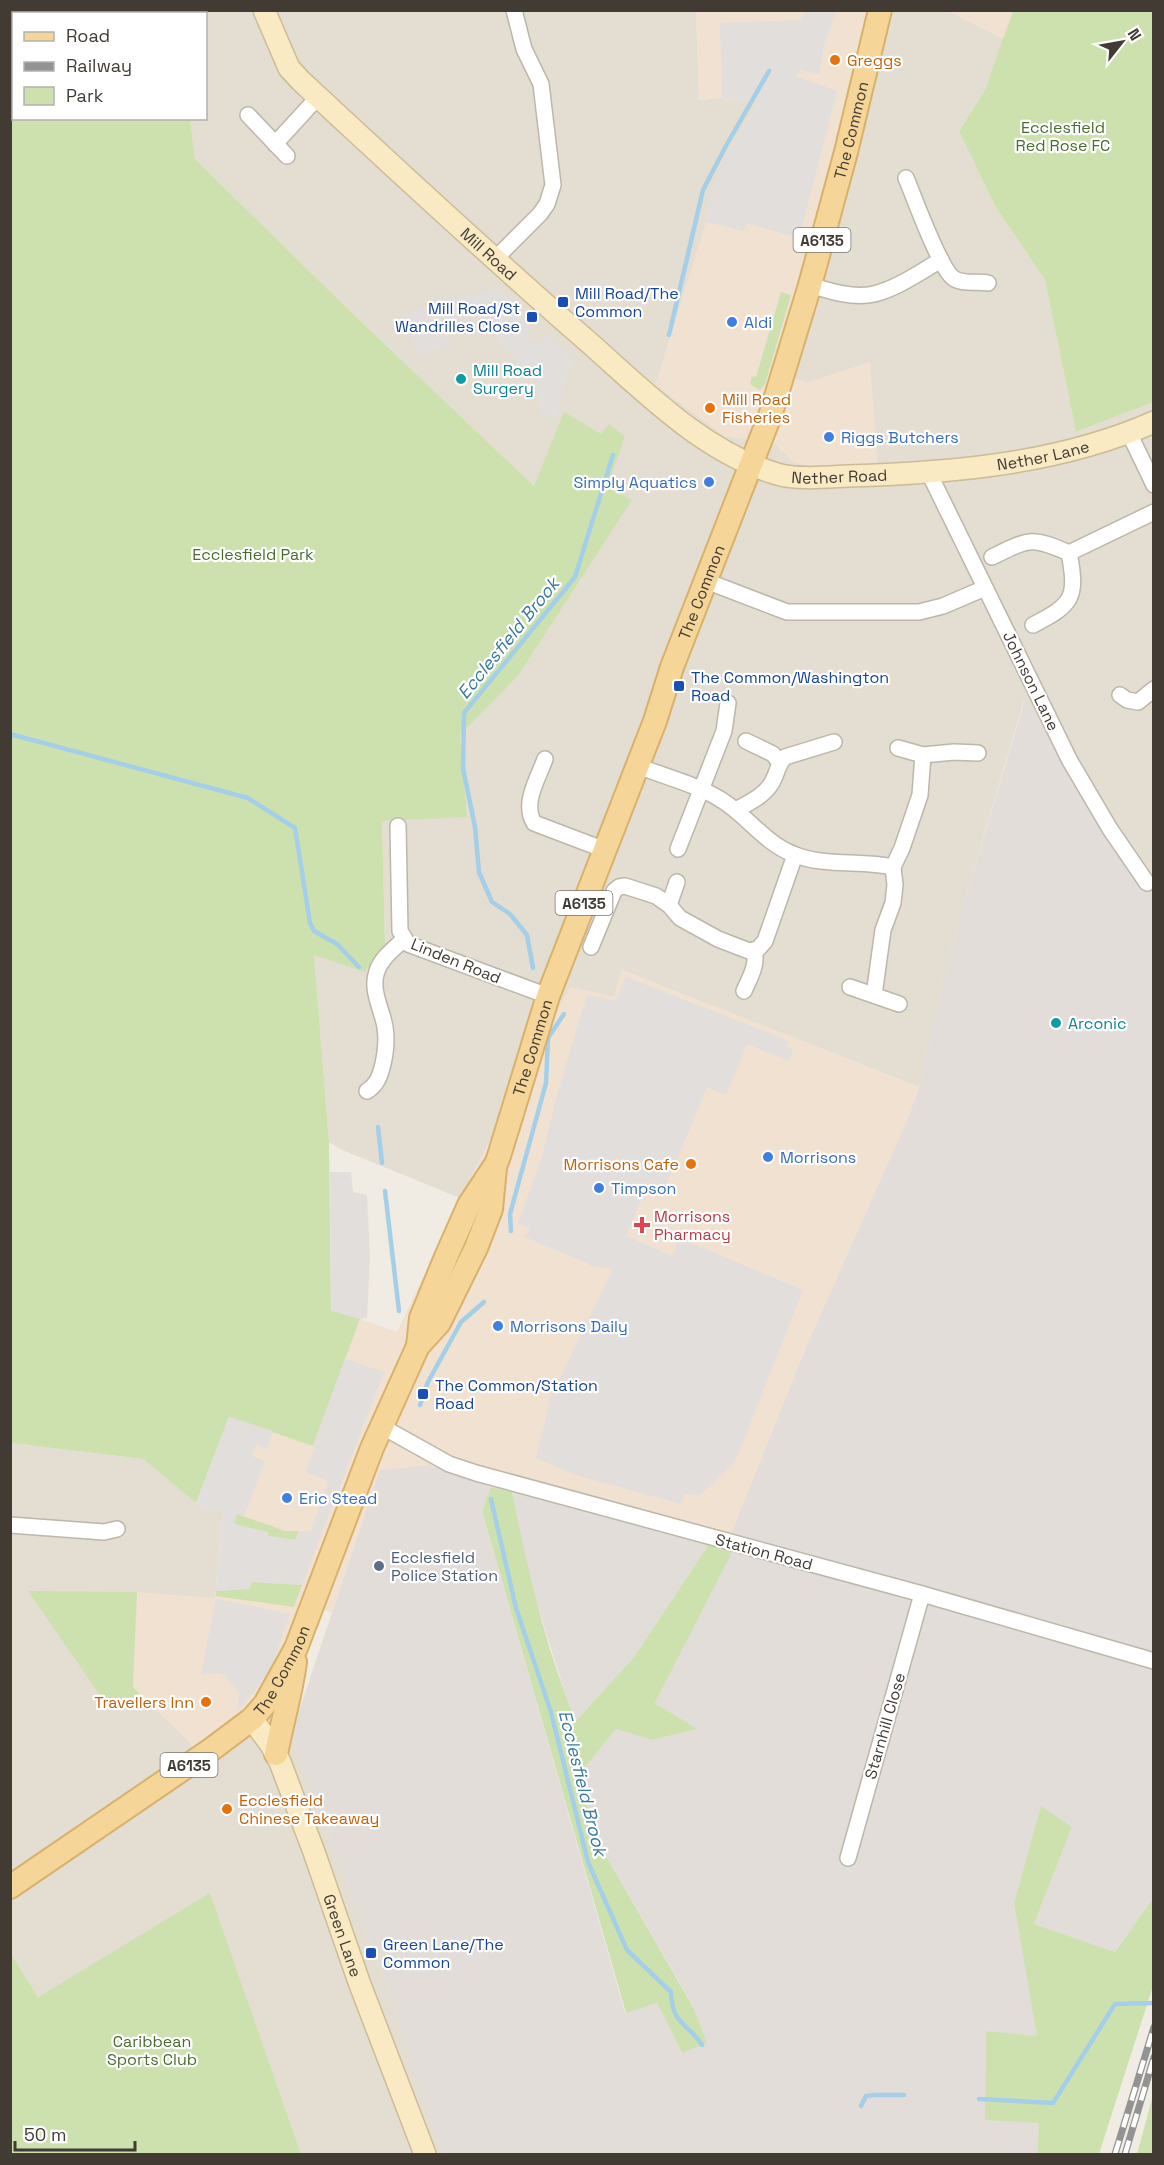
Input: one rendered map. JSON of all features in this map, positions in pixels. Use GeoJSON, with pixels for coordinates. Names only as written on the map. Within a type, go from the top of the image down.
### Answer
{"type":"FeatureCollection","features":[{"type":"Feature","properties":{"kind":"main road","name":"Mill Road"},"geometry":{"type":"LineString","coordinates":[[264,10],[290,68],[318,97],[494,260],[648,394],[692,430],[722,450],[751,465]]}},
{"type":"Feature","properties":{"kind":"main road","name":"The Common"},"geometry":{"type":"LineString","coordinates":[[10,1887],[83,1839],[252,1719],[268,1699],[296,1648],[381,1426],[418,1346],[421,1318],[446,1257],[469,1205],[496,1164],[548,996],[638,766],[668,677],[771,413],[810,285],[862,91],[880,10]]}},
{"type":"Feature","properties":{"kind":"main road","name":"Nether Lane"},"geometry":{"type":"LineString","coordinates":[[928,471],[1038,458],[1080,449],[1154,422]]}},
{"type":"Feature","properties":{"kind":"main road","name":"Nether Road"},"geometry":{"type":"LineString","coordinates":[[751,465],[780,475],[816,477],[928,471]]}},
{"type":"Feature","properties":{"kind":"main road"},"geometry":{"type":"LineString","coordinates":[[276,1754],[283,1717],[291,1693],[296,1648]]}},
{"type":"Feature","properties":{"kind":"main road","name":"Green Lane"},"geometry":{"type":"LineString","coordinates":[[252,1719],[276,1754],[300,1814],[359,1982],[425,2154]]}},
{"type":"Feature","properties":{"kind":"street"},"geometry":{"type":"LineString","coordinates":[[494,260],[540,214],[547,204],[553,185],[540,84],[524,49],[514,10]]}},
{"type":"Feature","properties":{"kind":"street"},"geometry":{"type":"LineString","coordinates":[[275,144],[318,97]]}},
{"type":"Feature","properties":{"kind":"street"},"geometry":{"type":"LineString","coordinates":[[248,115],[287,156]]}},
{"type":"Feature","properties":{"kind":"street"},"geometry":{"type":"LineString","coordinates":[[906,178],[941,260],[952,278],[960,281],[988,283]]}},
{"type":"Feature","properties":{"kind":"street"},"geometry":{"type":"LineString","coordinates":[[810,285],[852,295],[872,295],[890,288],[941,260]]}},
{"type":"Feature","properties":{"kind":"street"},"geometry":{"type":"LineString","coordinates":[[1129,433],[1150,469],[1154,485]]}},
{"type":"Feature","properties":{"kind":"street","name":"Johnson Lane"},"geometry":{"type":"LineString","coordinates":[[928,471],[1070,761],[1110,829],[1147,883]]}},
{"type":"Feature","properties":{"kind":"street"},"geometry":{"type":"LineString","coordinates":[[1069,554],[1154,512]]}},
{"type":"Feature","properties":{"kind":"street"},"geometry":{"type":"LineString","coordinates":[[992,556],[1018,545],[1035,541],[1044,542],[1069,554]]}},
{"type":"Feature","properties":{"kind":"street"},"geometry":{"type":"LineString","coordinates":[[1033,625],[1054,614],[1068,603],[1072,593],[1069,554]]}},
{"type":"Feature","properties":{"kind":"street"},"geometry":{"type":"LineString","coordinates":[[706,581],[787,612],[919,612],[943,606],[985,588]]}},
{"type":"Feature","properties":{"kind":"street"},"geometry":{"type":"LineString","coordinates":[[1120,695],[1127,700],[1138,702],[1154,689]]}},
{"type":"Feature","properties":{"kind":"street"},"geometry":{"type":"LineString","coordinates":[[678,849],[724,731],[728,703]]}},
{"type":"Feature","properties":{"kind":"street"},"geometry":{"type":"LineString","coordinates":[[746,741],[773,754],[780,763]]}},
{"type":"Feature","properties":{"kind":"street"},"geometry":{"type":"LineString","coordinates":[[736,810],[764,793],[772,783],[785,757],[834,742]]}},
{"type":"Feature","properties":{"kind":"street"},"geometry":{"type":"LineString","coordinates":[[898,748],[923,755],[954,752],[978,753]]}},
{"type":"Feature","properties":{"kind":"street"},"geometry":{"type":"LineString","coordinates":[[874,995],[883,930],[893,903],[895,885],[893,867],[920,795],[923,755]]}},
{"type":"Feature","properties":{"kind":"street"},"geometry":{"type":"LineString","coordinates":[[545,759],[528,806],[534,823],[605,850]]}},
{"type":"Feature","properties":{"kind":"street"},"geometry":{"type":"LineString","coordinates":[[638,766],[721,800],[736,810],[780,849],[795,855],[817,861],[867,863],[893,867]]}},
{"type":"Feature","properties":{"kind":"street","name":"Linden Road"},"geometry":{"type":"LineString","coordinates":[[398,826],[400,931],[408,944],[435,956],[548,996]]}},
{"type":"Feature","properties":{"kind":"street"},"geometry":{"type":"LineString","coordinates":[[591,947],[614,891],[625,886],[656,896],[669,905],[680,918],[718,939],[749,951],[758,949],[765,941],[795,855]]}},
{"type":"Feature","properties":{"kind":"street"},"geometry":{"type":"LineString","coordinates":[[669,905],[677,882]]}},
{"type":"Feature","properties":{"kind":"street"},"geometry":{"type":"LineString","coordinates":[[367,1091],[374,1087],[381,1074],[386,1051],[385,1025],[375,980],[377,970],[383,960],[404,939]]}},
{"type":"Feature","properties":{"kind":"street"},"geometry":{"type":"LineString","coordinates":[[744,991],[755,967],[754,950]]}},
{"type":"Feature","properties":{"kind":"street"},"geometry":{"type":"LineString","coordinates":[[850,987],[899,1004]]}},
{"type":"Feature","properties":{"kind":"street","name":"Station Road"},"geometry":{"type":"LineString","coordinates":[[381,1426],[449,1464],[476,1473],[922,1594],[1154,1661]]}},
{"type":"Feature","properties":{"kind":"street"},"geometry":{"type":"LineString","coordinates":[[10,1525],[104,1532],[117,1529]]}},
{"type":"Feature","properties":{"kind":"street","name":"Starnhill Close"},"geometry":{"type":"LineString","coordinates":[[848,1858],[922,1594]]}},
{"type":"Feature","properties":{"kind":"shaded area"},"geometry":{"type":"Polygon","coordinates":[[[11,11],[90,11],[12,12],[11,32],[11,11]]]}},
{"type":"Feature","properties":{"kind":"shaded area"},"geometry":{"type":"Polygon","coordinates":[[[696,11],[699,100],[722,98],[759,102],[719,167],[706,222],[724,436],[775,443],[782,452],[805,383],[795,378],[826,276],[893,11],[948,11],[1004,39],[985,90],[959,131],[995,206],[1045,280],[1076,432],[1153,402],[1153,902],[1114,848],[1024,700],[950,950],[919,1087],[622,970],[614,997],[570,987],[460,1198],[340,1149],[329,1142],[314,955],[385,944],[382,821],[466,816],[460,735],[518,676],[631,501],[608,486],[625,437],[601,435],[534,486],[352,313],[195,159],[190,120],[207,120],[207,12],[178,12],[696,11]]]}},
{"type":"Feature","properties":{"kind":"shaded area"},"geometry":{"type":"Polygon","coordinates":[[[696,11],[893,11],[826,276],[795,378],[805,383],[870,362],[878,465],[820,467],[794,463],[775,443],[724,436],[655,385],[706,222],[719,167],[759,103],[722,98],[699,100],[696,11]]]}},
{"type":"Feature","properties":{"kind":"shaded area"},"geometry":{"type":"Polygon","coordinates":[[[805,11],[836,11],[825,42],[819,74],[800,70],[795,76],[837,91],[799,238],[746,223],[744,231],[706,222],[719,167],[759,103],[722,98],[720,23],[800,20],[805,11]]]}},
{"type":"Feature","properties":{"kind":"shaded area"},"geometry":{"type":"Polygon","coordinates":[[[948,11],[1013,11],[1004,39],[948,11]]]}},
{"type":"Feature","properties":{"kind":"shaded area"},"geometry":{"type":"Polygon","coordinates":[[[498,288],[535,324],[525,336],[537,347],[548,335],[576,361],[568,371],[556,417],[541,415],[536,381],[499,341],[488,323],[481,317],[442,320],[452,344],[418,356],[402,313],[498,288]]]}},
{"type":"Feature","properties":{"kind":"shaded area"},"geometry":{"type":"Polygon","coordinates":[[[1025,699],[1114,848],[1154,902],[1153,1898],[1115,1952],[1034,1924],[1072,1827],[1041,1807],[1014,1903],[1038,2037],[986,2031],[985,2119],[1039,2123],[1037,2154],[442,2154],[387,1986],[291,1735],[380,1470],[429,1465],[491,1487],[482,1511],[625,2013],[657,2003],[682,2053],[693,2006],[599,1844],[578,1776],[616,1729],[652,1740],[696,1729],[655,1703],[731,1552],[728,1545],[734,1527],[807,1345],[909,1116],[919,1087],[950,950],[1025,699]]]}},
{"type":"Feature","properties":{"kind":"shaded area"},"geometry":{"type":"Polygon","coordinates":[[[622,970],[919,1087],[909,1116],[807,1345],[728,1545],[491,1487],[429,1465],[380,1470],[332,1613],[302,1601],[279,1661],[260,1691],[238,1717],[193,1746],[133,1687],[137,1592],[215,1598],[223,1512],[202,1508],[196,1503],[229,1417],[313,1445],[360,1319],[397,1332],[460,1198],[570,987],[614,997],[622,970]]]}},
{"type":"Feature","properties":{"kind":"shaded area"},"geometry":{"type":"Polygon","coordinates":[[[626,977],[789,1041],[786,1046],[793,1049],[789,1061],[747,1044],[726,1095],[707,1087],[664,1191],[648,1184],[626,1236],[672,1256],[679,1238],[803,1290],[735,1462],[700,1495],[684,1494],[681,1504],[576,1475],[536,1458],[551,1397],[613,1269],[591,1266],[525,1237],[530,1228],[518,1224],[542,1157],[557,1095],[587,995],[615,1001],[626,977]]]}},
{"type":"Feature","properties":{"kind":"shaded area"},"geometry":{"type":"Polygon","coordinates":[[[330,1172],[351,1172],[353,1192],[367,1195],[370,1258],[367,1318],[360,1319],[331,1310],[330,1172]]]}},
{"type":"Feature","properties":{"kind":"shaded area"},"geometry":{"type":"Polygon","coordinates":[[[345,1359],[384,1372],[302,1585],[252,1582],[249,1589],[216,1591],[223,1512],[202,1508],[196,1503],[229,1417],[273,1431],[267,1449],[256,1445],[252,1456],[265,1461],[244,1516],[237,1514],[234,1524],[268,1532],[268,1536],[295,1540],[299,1531],[311,1531],[329,1481],[306,1472],[315,1447],[313,1446],[345,1359]]]}},
{"type":"Feature","properties":{"kind":"shaded area"},"geometry":{"type":"Polygon","coordinates":[[[11,1443],[143,1459],[202,1508],[223,1512],[215,1599],[137,1593],[133,1687],[193,1746],[238,1717],[254,1698],[291,1735],[387,1986],[442,2154],[301,2154],[210,1894],[38,1997],[11,1954],[11,1443]]]}},
{"type":"Feature","properties":{"kind":"shaded area"},"geometry":{"type":"Polygon","coordinates":[[[512,1492],[711,1541],[634,1657],[576,1722],[529,1578],[512,1492]]]}},
{"type":"Feature","properties":{"kind":"shaded area"},"geometry":{"type":"Polygon","coordinates":[[[216,1599],[290,1614],[270,1671],[238,1711],[239,1693],[225,1675],[216,1673],[201,1675],[216,1599]]]}},
{"type":"Feature","properties":{"kind":"green space"},"geometry":{"type":"Polygon","coordinates":[[[90,10],[178,10],[179,12],[83,12],[90,10]]]}},
{"type":"Feature","properties":{"kind":"green space","name":"Ecclesfield Red Rose FC"},"geometry":{"type":"Polygon","coordinates":[[[1013,11],[1153,11],[1153,402],[1076,432],[1045,280],[995,206],[959,131],[985,90],[1013,11]]]}},
{"type":"Feature","properties":{"kind":"green space","name":"Ecclesfield Park"},"geometry":{"type":"Polygon","coordinates":[[[12,32],[12,120],[190,120],[195,159],[352,313],[534,486],[564,412],[601,434],[609,424],[625,437],[608,486],[632,500],[518,676],[460,735],[467,817],[382,821],[385,944],[365,972],[314,955],[329,1142],[331,1310],[360,1319],[313,1446],[229,1417],[196,1503],[143,1459],[11,1443],[12,32]]]}},
{"type":"Feature","properties":{"kind":"green space"},"geometry":{"type":"Polygon","coordinates":[[[781,292],[791,295],[765,384],[760,390],[750,384],[752,376],[756,377],[781,292]]]}},
{"type":"Feature","properties":{"kind":"green space"},"geometry":{"type":"Polygon","coordinates":[[[491,1487],[512,1492],[546,1637],[576,1721],[634,1657],[711,1541],[728,1545],[732,1552],[655,1703],[697,1729],[652,1740],[616,1729],[578,1776],[599,1844],[693,2007],[707,2043],[682,2053],[657,2003],[626,2013],[482,1511],[491,1487]]]}},
{"type":"Feature","properties":{"kind":"green space"},"geometry":{"type":"Polygon","coordinates":[[[237,1514],[285,1531],[299,1531],[295,1540],[267,1536],[268,1533],[234,1524],[237,1514]]]}},
{"type":"Feature","properties":{"kind":"green space"},"geometry":{"type":"Polygon","coordinates":[[[252,1582],[302,1585],[294,1607],[216,1596],[216,1591],[249,1589],[252,1582]]]}},
{"type":"Feature","properties":{"kind":"green space"},"geometry":{"type":"Polygon","coordinates":[[[28,1591],[137,1592],[133,1687],[139,1693],[111,1711],[28,1591]]]}},
{"type":"Feature","properties":{"kind":"green space"},"geometry":{"type":"Polygon","coordinates":[[[1041,1806],[1072,1827],[1034,1924],[1115,1952],[1153,1898],[1153,1986],[1099,2154],[1037,2154],[1039,2123],[985,2120],[986,2031],[1037,2036],[1014,1903],[1041,1806]]]}},
{"type":"Feature","properties":{"kind":"green space","name":"Caribbean Sports Club"},"geometry":{"type":"Polygon","coordinates":[[[210,1893],[301,2154],[11,2154],[11,1954],[38,1997],[210,1893]]]}},
{"type":"Feature","properties":{"kind":"green space"},"geometry":{"type":"Polygon","coordinates":[[[1153,2095],[1153,2154],[1137,2154],[1153,2095]]]}},
{"type":"Feature","properties":{"kind":"waterway","name":"Ecclesfield Brook"},"geometry":{"type":"LineString","coordinates":[[669,335],[703,190],[769,71]]}},
{"type":"Feature","properties":{"kind":"waterway","name":"Ecclesfield Brook"},"geometry":{"type":"LineString","coordinates":[[533,968],[527,935],[510,914],[492,902],[479,872],[475,827],[463,768],[464,713],[575,577],[613,455]]}},
{"type":"Feature","properties":{"kind":"waterway"},"geometry":{"type":"LineString","coordinates":[[10,734],[248,798],[295,828],[310,923],[314,931],[337,944],[359,967]]}},
{"type":"Feature","properties":{"kind":"waterway","name":"Ecclesfield Brook"},"geometry":{"type":"LineString","coordinates":[[511,1231],[510,1214],[546,1083],[548,1038],[564,1014]]}},
{"type":"Feature","properties":{"kind":"waterway"},"geometry":{"type":"LineString","coordinates":[[378,1127],[382,1163]]}},
{"type":"Feature","properties":{"kind":"waterway"},"geometry":{"type":"LineString","coordinates":[[385,1191],[399,1311]]}},
{"type":"Feature","properties":{"kind":"waterway","name":"Ecclesfield Brook"},"geometry":{"type":"LineString","coordinates":[[420,1405],[428,1382],[461,1322],[484,1302]]}},
{"type":"Feature","properties":{"kind":"waterway","name":"Ecclesfield Brook"},"geometry":{"type":"LineString","coordinates":[[491,1499],[516,1608],[551,1712],[588,1862],[627,1950],[671,1992],[677,2017],[702,2045]]}},
{"type":"Feature","properties":{"kind":"waterway"},"geometry":{"type":"LineString","coordinates":[[979,2099],[1053,2103],[1115,2004],[1154,2003]]}},
{"type":"Feature","properties":{"kind":"waterway"},"geometry":{"type":"LineString","coordinates":[[861,2106],[866,2096],[904,2095]]}},
{"type":"Feature","properties":{"kind":"railway"},"geometry":{"type":"LineString","coordinates":[[1115,2154],[1154,2027]]}},
{"type":"Feature","properties":{"kind":"railway"},"geometry":{"type":"LineString","coordinates":[[1125,2154],[1154,2057]]}},
{"type":"Feature","properties":{"kind":"place","name":"Greggs"},"geometry":{"type":"Point","coordinates":[835,60]}},
{"type":"Feature","properties":{"kind":"place","name":"Mill Road/The Common"},"geometry":{"type":"Point","coordinates":[563,302]}},
{"type":"Feature","properties":{"kind":"place","name":"Mill Road/St Wandrilles Close"},"geometry":{"type":"Point","coordinates":[532,317]}},
{"type":"Feature","properties":{"kind":"place","name":"Aldi"},"geometry":{"type":"Point","coordinates":[732,322]}},
{"type":"Feature","properties":{"kind":"place","name":"Mill Road Surgery"},"geometry":{"type":"Point","coordinates":[461,379]}},
{"type":"Feature","properties":{"kind":"place","name":"Mill Road Fisheries"},"geometry":{"type":"Point","coordinates":[710,408]}},
{"type":"Feature","properties":{"kind":"place","name":"Riggs Butchers"},"geometry":{"type":"Point","coordinates":[829,437]}},
{"type":"Feature","properties":{"kind":"place","name":"Simply Aquatics"},"geometry":{"type":"Point","coordinates":[709,482]}},
{"type":"Feature","properties":{"kind":"place","name":"The Common/Washington Road"},"geometry":{"type":"Point","coordinates":[679,686]}},
{"type":"Feature","properties":{"kind":"place","name":"Arconic"},"geometry":{"type":"Point","coordinates":[1056,1023]}},
{"type":"Feature","properties":{"kind":"place","name":"Morrisons"},"geometry":{"type":"Point","coordinates":[768,1157]}},
{"type":"Feature","properties":{"kind":"place","name":"Morrisons Cafe"},"geometry":{"type":"Point","coordinates":[691,1164]}},
{"type":"Feature","properties":{"kind":"place","name":"Timpson"},"geometry":{"type":"Point","coordinates":[599,1188]}},
{"type":"Feature","properties":{"kind":"place","name":"Morrisons Pharmacy"},"geometry":{"type":"Point","coordinates":[642,1225]}},
{"type":"Feature","properties":{"kind":"place","name":"Morrisons Daily"},"geometry":{"type":"Point","coordinates":[498,1326]}},
{"type":"Feature","properties":{"kind":"place","name":"The Common/Station Road"},"geometry":{"type":"Point","coordinates":[423,1394]}},
{"type":"Feature","properties":{"kind":"place","name":"Eric Stead"},"geometry":{"type":"Point","coordinates":[287,1498]}},
{"type":"Feature","properties":{"kind":"place","name":"Ecclesfield Police Station"},"geometry":{"type":"Point","coordinates":[379,1566]}},
{"type":"Feature","properties":{"kind":"place","name":"Travellers Inn"},"geometry":{"type":"Point","coordinates":[206,1702]}},
{"type":"Feature","properties":{"kind":"place","name":"Ecclesfield Chinese Takeaway"},"geometry":{"type":"Point","coordinates":[227,1809]}},
{"type":"Feature","properties":{"kind":"place","name":"Green Lane/The Common"},"geometry":{"type":"Point","coordinates":[371,1953]}}]}
